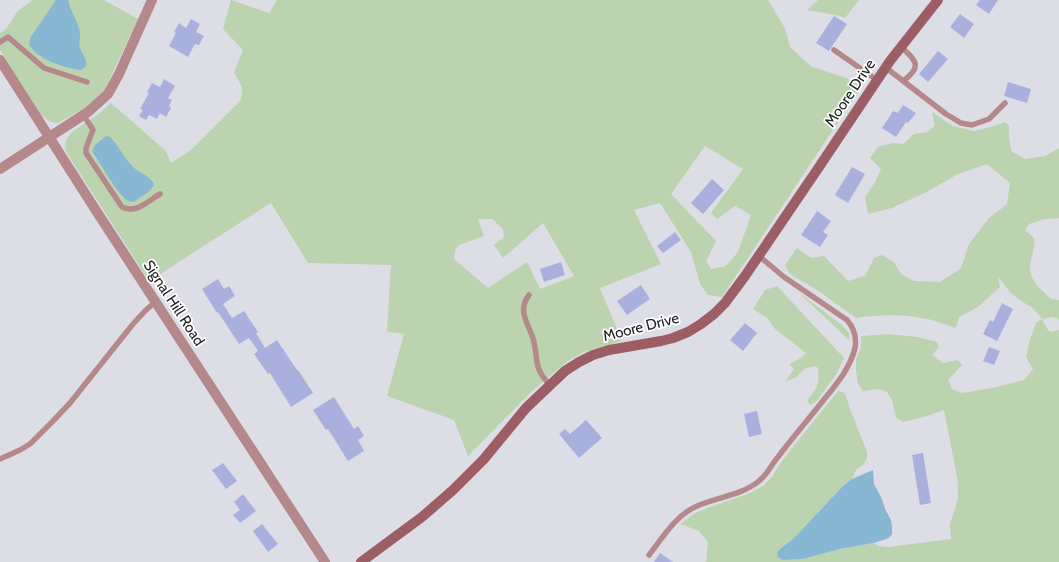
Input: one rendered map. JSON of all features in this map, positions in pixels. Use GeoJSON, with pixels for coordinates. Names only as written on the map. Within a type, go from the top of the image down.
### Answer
{"type":"FeatureCollection","features":[{"type":"Feature","properties":{"kind":"main road","name":"Moore Drive"},"geometry":{"type":"LineString","coordinates":[[361,562],[422,517],[465,479],[484,459],[526,408],[565,371],[593,355],[609,350],[673,338],[688,332],[714,314],[725,303],[758,256],[885,68],[938,0]]}},
{"type":"Feature","properties":{"kind":"street"},"geometry":{"type":"LineString","coordinates":[[0,169],[50,138],[83,115],[108,94],[119,74],[152,0]]}},
{"type":"Feature","properties":{"kind":"street","name":"Signal Hill Road"},"geometry":{"type":"LineString","coordinates":[[0,60],[325,562]]}},
{"type":"Feature","properties":{"kind":"lane"},"geometry":{"type":"LineString","coordinates":[[0,42],[8,37],[44,68],[87,82]]}},
{"type":"Feature","properties":{"kind":"lane"},"geometry":{"type":"LineString","coordinates":[[901,46],[915,60],[915,67],[911,75],[903,81]]}},
{"type":"Feature","properties":{"kind":"lane"},"geometry":{"type":"LineString","coordinates":[[834,50],[877,80]]}},
{"type":"Feature","properties":{"kind":"lane"},"geometry":{"type":"LineString","coordinates":[[885,68],[946,114],[961,123],[972,125],[988,119],[1005,103]]}},
{"type":"Feature","properties":{"kind":"lane"},"geometry":{"type":"LineString","coordinates":[[83,115],[93,130],[86,148],[86,154],[113,200],[122,207],[132,209],[140,207],[160,194]]}},
{"type":"Feature","properties":{"kind":"lane"},"geometry":{"type":"LineString","coordinates":[[649,555],[672,524],[680,516],[698,506],[724,498],[752,486],[768,472],[777,458],[834,387],[846,370],[855,349],[856,341],[854,332],[852,326],[847,320],[784,277],[758,256]]}},
{"type":"Feature","properties":{"kind":"lane"},"geometry":{"type":"LineString","coordinates":[[529,295],[524,304],[524,316],[534,342],[536,364],[540,373],[550,384]]}},
{"type":"Feature","properties":{"kind":"lane"},"geometry":{"type":"LineString","coordinates":[[0,459],[30,444],[53,421],[70,403],[133,324],[156,302]]}},
{"type":"Feature","properties":{"kind":"green space"},"geometry":{"type":"Polygon","coordinates":[[[32,0],[104,0],[138,19],[104,91],[89,106],[58,123],[54,123],[43,117],[36,109],[0,50],[0,33],[6,29],[17,12],[32,0]]]}},
{"type":"Feature","properties":{"kind":"green space"},"geometry":{"type":"Polygon","coordinates":[[[231,0],[269,13],[277,0],[768,0],[785,28],[790,47],[812,67],[844,77],[862,86],[722,297],[708,295],[700,284],[691,252],[660,203],[634,210],[661,264],[600,288],[622,341],[584,352],[568,361],[532,391],[468,456],[454,420],[387,396],[404,334],[387,332],[391,265],[308,263],[271,203],[149,281],[66,152],[65,146],[67,138],[72,132],[100,113],[111,103],[166,151],[171,163],[191,150],[241,100],[242,87],[234,72],[243,50],[223,29],[231,0]],[[705,146],[671,194],[716,241],[706,261],[711,269],[726,266],[738,252],[751,215],[735,206],[717,219],[711,213],[743,169],[705,146]],[[478,219],[484,236],[459,245],[455,251],[454,259],[488,288],[527,262],[540,289],[574,276],[543,223],[503,258],[494,245],[504,237],[503,229],[492,219],[478,219]]]}},
{"type":"Feature","properties":{"kind":"green space"},"geometry":{"type":"Polygon","coordinates":[[[818,0],[859,0],[845,18],[807,10],[818,0]]]}},
{"type":"Feature","properties":{"kind":"green space"},"geometry":{"type":"Polygon","coordinates":[[[932,112],[953,126],[974,131],[1005,122],[1009,126],[1011,151],[1025,159],[1045,156],[1059,148],[1059,218],[1045,219],[1029,224],[1025,230],[1034,238],[1030,272],[1035,282],[1051,299],[1059,300],[1059,320],[1054,317],[1042,319],[1033,308],[1011,293],[998,277],[1000,287],[978,307],[959,317],[956,328],[932,320],[904,316],[884,315],[856,318],[817,290],[790,274],[785,265],[797,248],[811,258],[824,256],[848,281],[865,276],[874,258],[882,255],[894,262],[901,274],[914,281],[940,282],[961,268],[969,244],[988,219],[1007,204],[1010,183],[987,164],[958,174],[927,192],[892,208],[868,214],[865,197],[875,182],[881,169],[870,158],[878,147],[893,143],[903,144],[914,134],[927,132],[935,126],[932,112]]]}},
{"type":"Feature","properties":{"kind":"green space"},"geometry":{"type":"Polygon","coordinates":[[[777,286],[844,358],[837,373],[816,402],[810,405],[807,400],[817,386],[819,378],[818,368],[815,366],[806,368],[795,378],[786,381],[794,369],[789,364],[801,358],[806,353],[775,329],[767,318],[753,309],[765,290],[777,286]]]}},
{"type":"Feature","properties":{"kind":"green space"},"geometry":{"type":"Polygon","coordinates":[[[797,291],[843,326],[849,333],[850,341],[797,291]]]}},
{"type":"Feature","properties":{"kind":"green space"},"geometry":{"type":"Polygon","coordinates":[[[1042,319],[1050,332],[1059,330],[1059,562],[706,562],[708,542],[699,531],[680,524],[695,513],[748,494],[763,486],[772,477],[789,452],[839,391],[845,393],[867,452],[867,458],[863,465],[856,470],[852,479],[844,485],[794,538],[780,549],[783,560],[803,559],[840,549],[874,543],[878,546],[888,547],[951,539],[950,524],[958,499],[958,482],[944,410],[903,422],[896,418],[892,400],[887,392],[878,389],[863,391],[858,384],[856,371],[856,360],[861,347],[861,336],[888,334],[918,337],[937,342],[939,347],[932,355],[943,363],[958,360],[962,365],[948,380],[952,389],[962,393],[992,388],[1024,380],[1033,369],[1026,357],[1030,340],[1036,323],[1042,319]]]}},
{"type":"Feature","properties":{"kind":"water"},"geometry":{"type":"Polygon","coordinates":[[[56,0],[68,0],[70,8],[78,24],[80,32],[79,46],[86,60],[86,66],[79,70],[65,67],[45,59],[34,51],[29,45],[30,38],[56,0]]]}},
{"type":"Feature","properties":{"kind":"water"},"geometry":{"type":"Polygon","coordinates":[[[106,136],[113,140],[132,166],[149,178],[154,184],[149,192],[135,201],[129,201],[120,194],[92,151],[95,145],[106,136]]]}},
{"type":"Feature","properties":{"kind":"water"},"geometry":{"type":"Polygon","coordinates":[[[873,470],[874,484],[891,520],[892,534],[889,538],[874,543],[840,549],[803,559],[783,560],[778,557],[777,553],[780,549],[794,538],[844,485],[852,479],[873,470]]]}},
{"type":"Feature","properties":{"kind":"building"},"geometry":{"type":"Polygon","coordinates":[[[980,0],[998,0],[989,14],[976,5],[980,0]]]}},
{"type":"Feature","properties":{"kind":"building"},"geometry":{"type":"Polygon","coordinates":[[[960,14],[974,24],[964,38],[950,27],[960,14]]]}},
{"type":"Feature","properties":{"kind":"building"},"geometry":{"type":"Polygon","coordinates":[[[834,16],[847,24],[829,51],[816,43],[834,16]]]}},
{"type":"Feature","properties":{"kind":"building"},"geometry":{"type":"Polygon","coordinates":[[[191,19],[200,24],[196,32],[204,36],[199,45],[195,44],[188,57],[169,46],[176,33],[174,32],[179,23],[186,28],[191,19]]]}},
{"type":"Feature","properties":{"kind":"building"},"geometry":{"type":"Polygon","coordinates":[[[938,51],[948,59],[928,82],[919,74],[938,51]]]}},
{"type":"Feature","properties":{"kind":"building"},"geometry":{"type":"Polygon","coordinates":[[[164,79],[175,86],[168,98],[172,100],[169,106],[171,108],[166,117],[160,113],[157,119],[149,115],[146,120],[139,116],[143,110],[140,109],[149,93],[147,92],[152,83],[160,87],[164,79]]]}},
{"type":"Feature","properties":{"kind":"building"},"geometry":{"type":"Polygon","coordinates":[[[1008,82],[1031,89],[1027,103],[1004,96],[1008,82]]]}},
{"type":"Feature","properties":{"kind":"building"},"geometry":{"type":"Polygon","coordinates":[[[903,105],[916,113],[908,123],[906,122],[896,137],[882,128],[893,111],[898,113],[903,105]]]}},
{"type":"Feature","properties":{"kind":"building"},"geometry":{"type":"Polygon","coordinates":[[[852,167],[865,174],[848,203],[835,195],[852,167]]]}},
{"type":"Feature","properties":{"kind":"building"},"geometry":{"type":"Polygon","coordinates":[[[712,179],[724,190],[703,214],[691,203],[712,179]]]}},
{"type":"Feature","properties":{"kind":"building"},"geometry":{"type":"Polygon","coordinates":[[[817,211],[831,221],[823,232],[828,235],[820,247],[801,235],[817,211]]]}},
{"type":"Feature","properties":{"kind":"building"},"geometry":{"type":"Polygon","coordinates":[[[675,232],[681,240],[663,253],[657,246],[675,232]]]}},
{"type":"Feature","properties":{"kind":"building"},"geometry":{"type":"Polygon","coordinates":[[[561,262],[565,275],[544,282],[540,269],[561,262]]]}},
{"type":"Feature","properties":{"kind":"building"},"geometry":{"type":"Polygon","coordinates":[[[218,279],[224,289],[229,286],[235,296],[223,304],[232,318],[244,311],[258,332],[256,333],[265,348],[277,340],[313,393],[291,407],[270,373],[268,374],[254,354],[258,351],[249,338],[239,344],[202,289],[218,279]]]}},
{"type":"Feature","properties":{"kind":"building"},"geometry":{"type":"Polygon","coordinates":[[[641,285],[650,299],[627,315],[617,301],[641,285]]]}},
{"type":"Feature","properties":{"kind":"building"},"geometry":{"type":"Polygon","coordinates":[[[1002,303],[1013,309],[997,341],[983,334],[990,320],[993,322],[1002,303]]]}},
{"type":"Feature","properties":{"kind":"building"},"geometry":{"type":"Polygon","coordinates":[[[745,323],[757,333],[743,351],[730,340],[745,323]]]}},
{"type":"Feature","properties":{"kind":"building"},"geometry":{"type":"Polygon","coordinates":[[[989,347],[1000,351],[994,365],[983,361],[989,347]]]}},
{"type":"Feature","properties":{"kind":"building"},"geometry":{"type":"Polygon","coordinates":[[[334,397],[354,429],[358,426],[364,436],[358,440],[364,451],[348,461],[328,429],[326,430],[313,410],[334,397]]]}},
{"type":"Feature","properties":{"kind":"building"},"geometry":{"type":"Polygon","coordinates":[[[757,411],[762,434],[749,437],[744,414],[757,411]]]}},
{"type":"Feature","properties":{"kind":"building"},"geometry":{"type":"Polygon","coordinates":[[[586,420],[602,438],[579,458],[559,434],[565,429],[570,434],[586,420]]]}},
{"type":"Feature","properties":{"kind":"building"},"geometry":{"type":"Polygon","coordinates":[[[923,453],[931,503],[920,505],[912,455],[923,453]]]}},
{"type":"Feature","properties":{"kind":"building"},"geometry":{"type":"Polygon","coordinates":[[[223,463],[237,481],[226,489],[212,470],[223,463]]]}},
{"type":"Feature","properties":{"kind":"building"},"geometry":{"type":"Polygon","coordinates":[[[243,494],[256,511],[240,523],[233,515],[240,510],[234,502],[243,494]]]}},
{"type":"Feature","properties":{"kind":"building"},"geometry":{"type":"Polygon","coordinates":[[[262,524],[278,544],[268,552],[253,531],[262,524]]]}},
{"type":"Feature","properties":{"kind":"building"},"geometry":{"type":"Polygon","coordinates":[[[660,553],[673,562],[654,562],[660,553]]]}}]}
